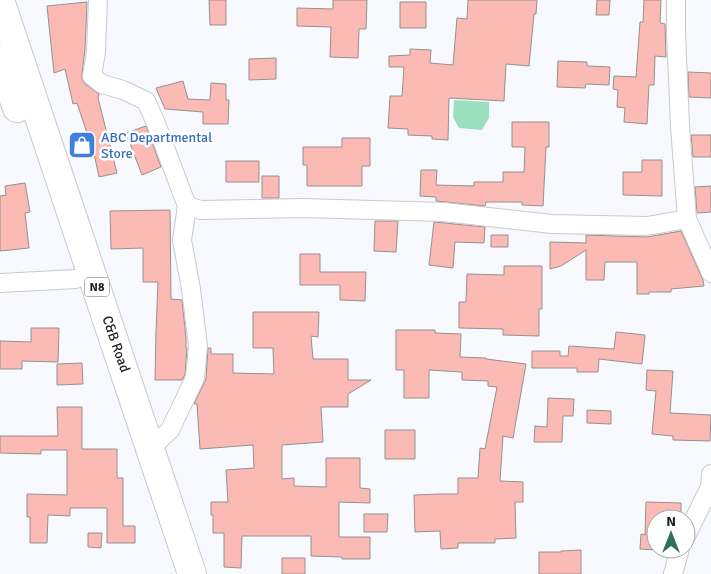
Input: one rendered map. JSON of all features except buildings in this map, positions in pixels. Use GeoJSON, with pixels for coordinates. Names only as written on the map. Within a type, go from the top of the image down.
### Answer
{"type":"FeatureCollection","features":[{"type":"Feature","properties":{"kind":"highway","name":"C&B Road"},"geometry":{"type":"LineString","coordinates":[[0,0],[192,574]]}},
{"type":"Feature","properties":{"kind":"highway","name":"C&B Road"},"geometry":{"type":"LineString","coordinates":[[0,60],[135,452],[174,574]]}},
{"type":"Feature","properties":{"kind":"street"},"geometry":{"type":"LineString","coordinates":[[98,0],[96,52],[92,76],[102,84],[123,90],[146,101],[187,206],[182,240],[191,289],[198,346],[195,378],[170,430],[151,448]]}},
{"type":"Feature","properties":{"kind":"street"},"geometry":{"type":"LineString","coordinates":[[676,0],[680,126],[687,219],[711,273]]}},
{"type":"Feature","properties":{"kind":"street"},"geometry":{"type":"LineString","coordinates":[[187,206],[201,210],[302,208],[444,212],[552,224],[647,226],[687,219]]}},
{"type":"Feature","properties":{"kind":"street"},"geometry":{"type":"LineString","coordinates":[[0,283],[76,279]]}},
{"type":"Feature","properties":{"kind":"street"},"geometry":{"type":"LineString","coordinates":[[696,516],[710,487],[711,474]]}},
{"type":"Feature","properties":{"kind":"street"},"geometry":{"type":"LineString","coordinates":[[673,574],[677,559]]}},
{"type":"Feature","properties":{"kind":"green space"},"geometry":{"type":"Polygon","coordinates":[[[454,100],[489,102],[489,118],[482,130],[459,128],[453,117],[454,100]]]}},
{"type":"Feature","properties":{"kind":"place","name":"ABC Departmental Store"},"geometry":{"type":"Point","coordinates":[82,145]}}]}
